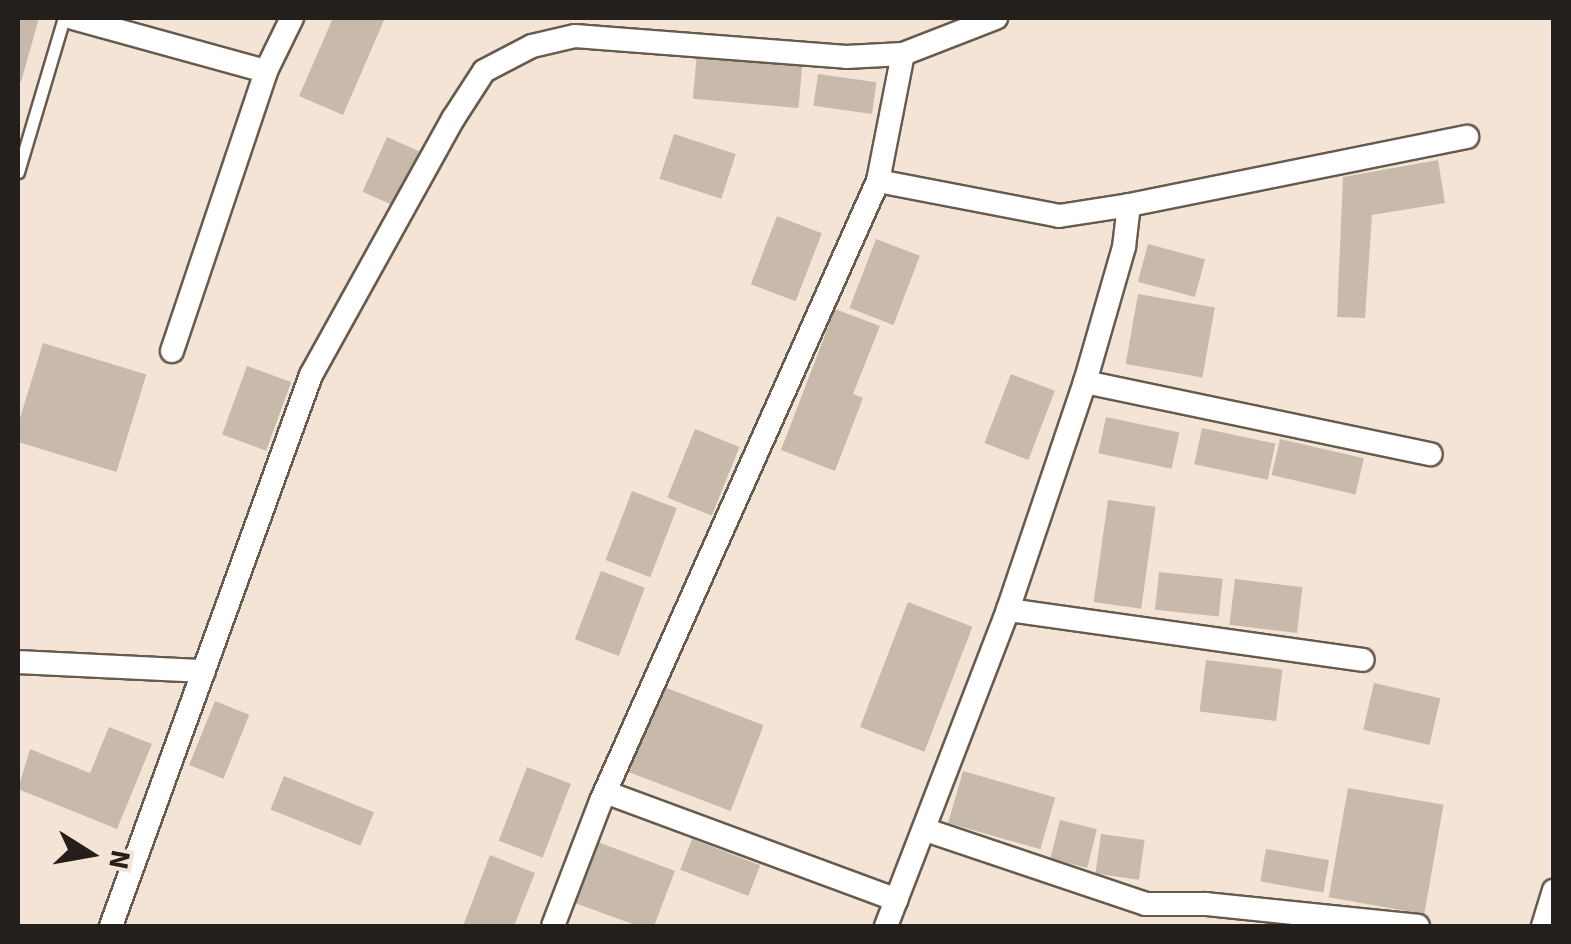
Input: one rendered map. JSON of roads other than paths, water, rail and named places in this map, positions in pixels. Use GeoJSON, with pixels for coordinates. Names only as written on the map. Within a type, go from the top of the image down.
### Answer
{"type":"FeatureCollection","features":[{"type":"Feature","properties":{"kind":"street"},"geometry":{"type":"LineString","coordinates":[[73,18],[266,72]]}},
{"type":"Feature","properties":{"kind":"street"},"geometry":{"type":"LineString","coordinates":[[172,351],[266,72],[292,18]]}},
{"type":"Feature","properties":{"kind":"street"},"geometry":{"type":"LineString","coordinates":[[111,926],[310,375],[452,119],[484,72],[532,46],[575,36],[846,57],[903,54],[996,18]]}},
{"type":"Feature","properties":{"kind":"street"},"geometry":{"type":"LineString","coordinates":[[553,926],[605,792],[878,181],[903,54]]}},
{"type":"Feature","properties":{"kind":"street"},"geometry":{"type":"LineString","coordinates":[[878,181],[1059,216],[1129,206],[1467,137]]}},
{"type":"Feature","properties":{"kind":"street"},"geometry":{"type":"LineString","coordinates":[[886,926],[1008,610],[1085,382],[1124,247],[1129,206]]}},
{"type":"Feature","properties":{"kind":"street"},"geometry":{"type":"LineString","coordinates":[[1085,382],[1431,454]]}},
{"type":"Feature","properties":{"kind":"street"},"geometry":{"type":"LineString","coordinates":[[1008,610],[1362,660]]}},
{"type":"Feature","properties":{"kind":"street"},"geometry":{"type":"LineString","coordinates":[[18,662],[204,672]]}},
{"type":"Feature","properties":{"kind":"street"},"geometry":{"type":"LineString","coordinates":[[605,792],[897,900]]}},
{"type":"Feature","properties":{"kind":"street"},"geometry":{"type":"LineString","coordinates":[[926,830],[1146,904],[1206,904],[1418,926]]}},
{"type":"Feature","properties":{"kind":"street"},"geometry":{"type":"LineString","coordinates":[[1542,926],[1554,891]]}},
{"type":"Feature","properties":{"kind":"lane"},"geometry":{"type":"LineString","coordinates":[[18,172],[64,18]]}}]}
